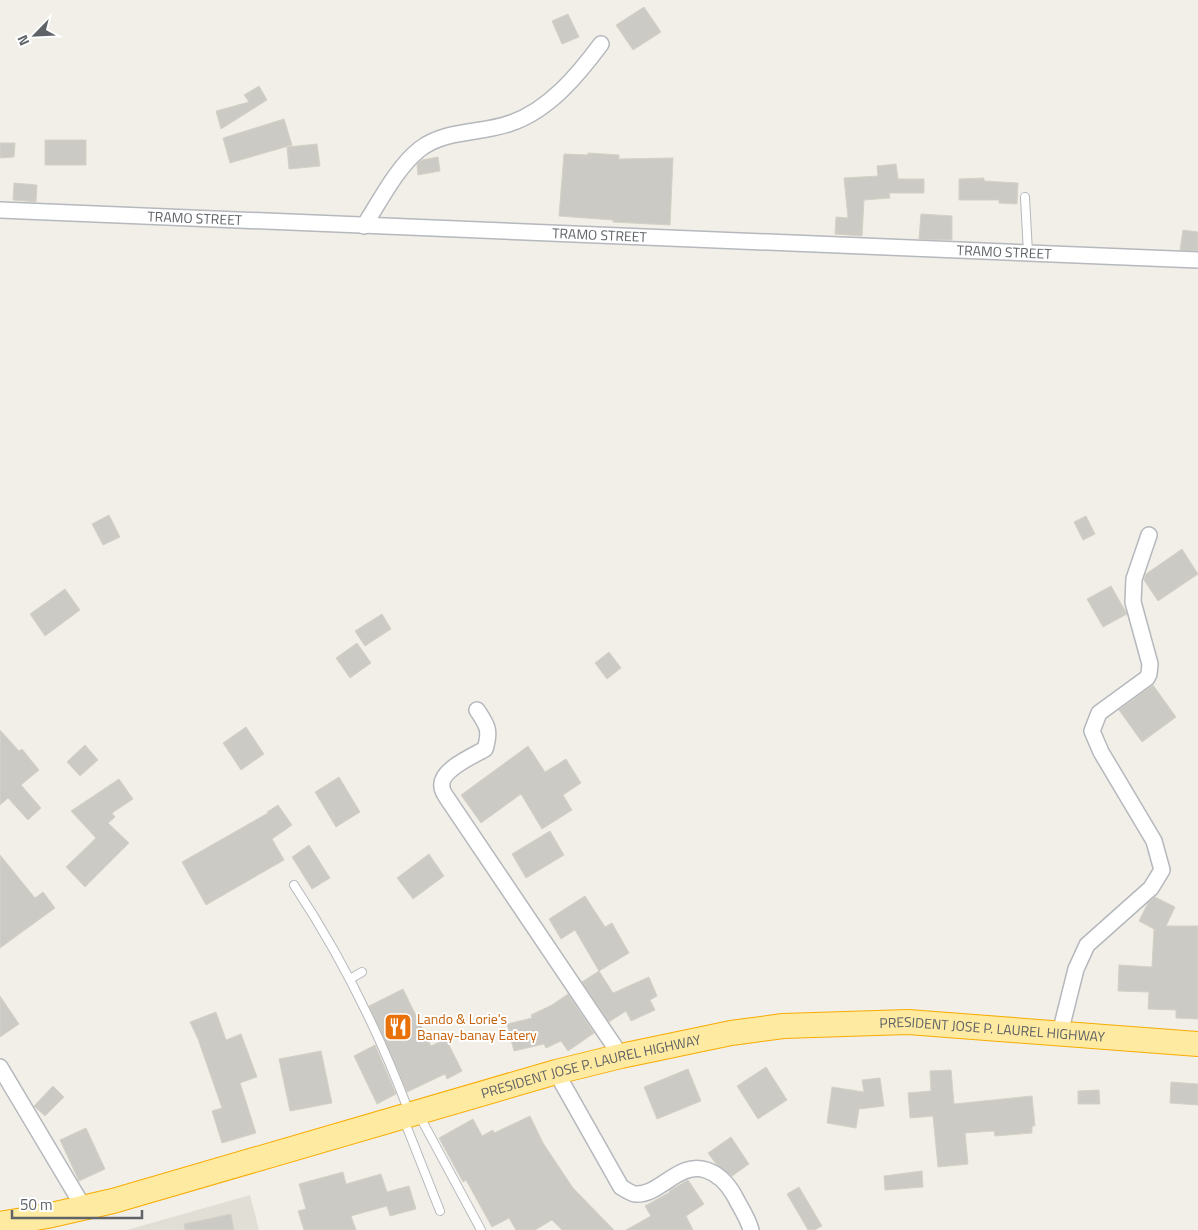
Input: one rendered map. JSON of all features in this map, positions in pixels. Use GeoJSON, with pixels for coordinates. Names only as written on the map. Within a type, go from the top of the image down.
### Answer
{"type":"FeatureCollection","features":[{"type":"Feature","properties":{"kind":"highway","name":"PRESIDENT JOSE P. LAUREL HIGHWAY"},"geometry":{"type":"LineString","coordinates":[[6,1226],[48,1220],[556,1072],[731,1033],[783,1026],[908,1022],[1198,1044]]}},
{"type":"Feature","properties":{"kind":"street"},"geometry":{"type":"LineString","coordinates":[[364,226],[406,162],[421,148],[440,138],[510,124],[535,112],[552,99],[588,62],[601,44]]}},
{"type":"Feature","properties":{"kind":"street","name":"TRAMO STREET"},"geometry":{"type":"LineString","coordinates":[[0,210],[1198,260]]}},
{"type":"Feature","properties":{"kind":"street"},"geometry":{"type":"LineString","coordinates":[[1060,1033],[1076,969],[1087,945],[1151,888],[1162,870],[1154,841],[1101,752],[1092,731],[1099,713],[1150,674],[1150,664],[1133,602],[1134,579],[1149,535]]}},
{"type":"Feature","properties":{"kind":"street"},"geometry":{"type":"LineString","coordinates":[[477,710],[486,723],[489,737],[485,749],[450,769],[444,777],[442,786],[447,798],[621,1056]]}},
{"type":"Feature","properties":{"kind":"street"},"geometry":{"type":"LineString","coordinates":[[0,1067],[84,1208]]}},
{"type":"Feature","properties":{"kind":"street"},"geometry":{"type":"LineString","coordinates":[[556,1072],[621,1186],[633,1194],[646,1193],[679,1173],[697,1167],[714,1172],[726,1183],[749,1222],[751,1230]]}},
{"type":"Feature","properties":{"kind":"lane"},"geometry":{"type":"LineString","coordinates":[[1025,197],[1028,253]]}},
{"type":"Feature","properties":{"kind":"lane"},"geometry":{"type":"LineString","coordinates":[[294,885],[350,979],[378,1036],[410,1113],[440,1211]]}},
{"type":"Feature","properties":{"kind":"lane"},"geometry":{"type":"LineString","coordinates":[[350,979],[362,972]]}},
{"type":"Feature","properties":{"kind":"lane"},"geometry":{"type":"LineString","coordinates":[[410,1113],[481,1230]]}},
{"type":"Feature","properties":{"kind":"shaded area"},"geometry":{"type":"Polygon","coordinates":[[[250,1195],[259,1230],[127,1230],[250,1195]]]}},
{"type":"Feature","properties":{"kind":"building"},"geometry":{"type":"Polygon","coordinates":[[[644,7],[661,32],[633,50],[616,25],[644,7]]]}},
{"type":"Feature","properties":{"kind":"building"},"geometry":{"type":"Polygon","coordinates":[[[568,14],[579,37],[562,44],[552,21],[568,14]]]}},
{"type":"Feature","properties":{"kind":"building"},"geometry":{"type":"Polygon","coordinates":[[[259,86],[267,100],[221,129],[216,111],[249,102],[244,95],[259,86]]]}},
{"type":"Feature","properties":{"kind":"building"},"geometry":{"type":"Polygon","coordinates":[[[284,119],[292,145],[230,163],[223,138],[284,119]]]}},
{"type":"Feature","properties":{"kind":"building"},"geometry":{"type":"Polygon","coordinates":[[[45,140],[86,140],[86,165],[45,165],[45,140]]]}},
{"type":"Feature","properties":{"kind":"building"},"geometry":{"type":"Polygon","coordinates":[[[0,143],[15,143],[14,157],[0,158],[0,143]]]}},
{"type":"Feature","properties":{"kind":"building"},"geometry":{"type":"Polygon","coordinates":[[[317,144],[320,166],[289,169],[287,147],[317,144]]]}},
{"type":"Feature","properties":{"kind":"building"},"geometry":{"type":"Polygon","coordinates":[[[588,153],[619,155],[619,159],[673,158],[670,225],[613,222],[613,220],[559,216],[564,154],[588,155],[588,153]]]}},
{"type":"Feature","properties":{"kind":"building"},"geometry":{"type":"Polygon","coordinates":[[[438,157],[440,171],[418,175],[418,163],[422,160],[438,157]]]}},
{"type":"Feature","properties":{"kind":"building"},"geometry":{"type":"Polygon","coordinates":[[[896,164],[898,179],[924,179],[924,193],[889,193],[890,198],[864,200],[862,236],[835,234],[836,217],[848,218],[844,178],[878,176],[877,166],[896,164]]]}},
{"type":"Feature","properties":{"kind":"building"},"geometry":{"type":"Polygon","coordinates":[[[984,178],[984,181],[1018,183],[1017,204],[999,203],[999,200],[959,200],[959,179],[984,178]]]}},
{"type":"Feature","properties":{"kind":"building"},"geometry":{"type":"Polygon","coordinates":[[[14,183],[37,185],[36,202],[13,200],[14,183]]]}},
{"type":"Feature","properties":{"kind":"building"},"geometry":{"type":"Polygon","coordinates":[[[921,214],[952,216],[952,240],[919,239],[921,214]]]}},
{"type":"Feature","properties":{"kind":"building"},"geometry":{"type":"Polygon","coordinates":[[[1183,230],[1198,232],[1198,251],[1180,250],[1183,230]]]}},
{"type":"Feature","properties":{"kind":"building"},"geometry":{"type":"Polygon","coordinates":[[[109,515],[120,537],[103,545],[92,524],[109,515]]]}},
{"type":"Feature","properties":{"kind":"building"},"geometry":{"type":"Polygon","coordinates":[[[1086,516],[1095,534],[1083,540],[1074,522],[1086,516]]]}},
{"type":"Feature","properties":{"kind":"building"},"geometry":{"type":"Polygon","coordinates":[[[1182,549],[1198,574],[1158,601],[1144,580],[1146,574],[1182,549]]]}},
{"type":"Feature","properties":{"kind":"building"},"geometry":{"type":"Polygon","coordinates":[[[1111,586],[1127,614],[1103,627],[1087,599],[1111,586]]]}},
{"type":"Feature","properties":{"kind":"building"},"geometry":{"type":"Polygon","coordinates":[[[65,589],[80,610],[45,636],[30,614],[65,589]]]}},
{"type":"Feature","properties":{"kind":"building"},"geometry":{"type":"Polygon","coordinates":[[[382,614],[391,629],[365,646],[355,631],[382,614]]]}},
{"type":"Feature","properties":{"kind":"building"},"geometry":{"type":"Polygon","coordinates":[[[357,643],[371,663],[350,678],[336,658],[357,643]]]}},
{"type":"Feature","properties":{"kind":"building"},"geometry":{"type":"Polygon","coordinates":[[[609,652],[621,668],[607,679],[595,663],[609,652]]]}},
{"type":"Feature","properties":{"kind":"building"},"geometry":{"type":"Polygon","coordinates":[[[1153,685],[1176,717],[1142,742],[1119,710],[1153,685]]]}},
{"type":"Feature","properties":{"kind":"building"},"geometry":{"type":"Polygon","coordinates":[[[246,727],[264,754],[241,770],[223,743],[246,727]]]}},
{"type":"Feature","properties":{"kind":"building"},"geometry":{"type":"Polygon","coordinates":[[[0,730],[19,751],[22,749],[39,770],[21,785],[41,808],[28,820],[8,798],[0,805],[0,730]]]}},
{"type":"Feature","properties":{"kind":"building"},"geometry":{"type":"Polygon","coordinates":[[[85,745],[98,760],[80,776],[67,762],[85,745]]]}},
{"type":"Feature","properties":{"kind":"building"},"geometry":{"type":"Polygon","coordinates":[[[528,746],[545,772],[566,759],[581,783],[563,795],[572,810],[542,829],[521,794],[481,823],[461,795],[528,746]]]}},
{"type":"Feature","properties":{"kind":"building"},"geometry":{"type":"Polygon","coordinates":[[[339,777],[360,812],[336,827],[315,792],[339,777]]]}},
{"type":"Feature","properties":{"kind":"building"},"geometry":{"type":"Polygon","coordinates":[[[119,779],[133,799],[112,813],[115,817],[108,823],[129,843],[85,887],[66,867],[96,838],[71,811],[119,779]]]}},
{"type":"Feature","properties":{"kind":"building"},"geometry":{"type":"Polygon","coordinates":[[[278,805],[292,825],[272,839],[284,860],[206,905],[182,862],[268,813],[278,805]]]}},
{"type":"Feature","properties":{"kind":"building"},"geometry":{"type":"Polygon","coordinates":[[[550,831],[564,855],[526,878],[512,854],[550,831]]]}},
{"type":"Feature","properties":{"kind":"building"},"geometry":{"type":"Polygon","coordinates":[[[309,845],[330,878],[312,889],[292,857],[309,845]]]}},
{"type":"Feature","properties":{"kind":"building"},"geometry":{"type":"Polygon","coordinates":[[[429,854],[444,876],[413,899],[397,878],[429,854]]]}},
{"type":"Feature","properties":{"kind":"building"},"geometry":{"type":"Polygon","coordinates":[[[0,855],[35,898],[43,892],[55,908],[0,948],[0,855]]]}},
{"type":"Feature","properties":{"kind":"building"},"geometry":{"type":"Polygon","coordinates":[[[585,896],[605,927],[612,923],[629,953],[599,971],[575,930],[561,939],[549,919],[585,896]]]}},
{"type":"Feature","properties":{"kind":"building"},"geometry":{"type":"Polygon","coordinates":[[[1155,897],[1175,907],[1166,926],[1198,926],[1198,1019],[1176,1018],[1176,1010],[1148,1009],[1149,992],[1118,991],[1119,965],[1152,967],[1154,929],[1139,921],[1148,903],[1155,897]]]}},
{"type":"Feature","properties":{"kind":"building"},"geometry":{"type":"Polygon","coordinates":[[[599,971],[613,993],[649,977],[657,996],[650,1000],[655,1010],[631,1021],[626,1011],[609,1022],[582,982],[599,971]]]}},
{"type":"Feature","properties":{"kind":"building","name":"Lando & Lorie's Banay-banay Eatery"},"geometry":{"type":"Polygon","coordinates":[[[403,989],[431,1046],[446,1039],[462,1071],[447,1079],[445,1074],[407,1092],[369,1006],[403,989]]]}},
{"type":"Feature","properties":{"kind":"building"},"geometry":{"type":"Polygon","coordinates":[[[568,994],[594,1033],[568,1051],[561,1041],[546,1048],[544,1044],[514,1051],[507,1024],[532,1018],[531,1015],[552,1005],[568,994]]]}},
{"type":"Feature","properties":{"kind":"building"},"geometry":{"type":"Polygon","coordinates":[[[0,996],[19,1024],[0,1037],[0,996]]]}},
{"type":"Feature","properties":{"kind":"building"},"geometry":{"type":"Polygon","coordinates":[[[216,1012],[226,1040],[241,1034],[257,1077],[240,1083],[256,1133],[222,1143],[212,1111],[222,1108],[198,1039],[190,1022],[216,1012]]]}},
{"type":"Feature","properties":{"kind":"building"},"geometry":{"type":"Polygon","coordinates":[[[375,1045],[396,1094],[377,1104],[354,1056],[375,1045]]]}},
{"type":"Feature","properties":{"kind":"building"},"geometry":{"type":"Polygon","coordinates":[[[321,1051],[332,1103],[290,1111],[279,1059],[321,1051]]]}},
{"type":"Feature","properties":{"kind":"building"},"geometry":{"type":"Polygon","coordinates":[[[766,1067],[787,1100],[758,1119],[737,1086],[766,1067]]]}},
{"type":"Feature","properties":{"kind":"building"},"geometry":{"type":"Polygon","coordinates":[[[688,1069],[701,1101],[657,1119],[644,1087],[688,1069]]]}},
{"type":"Feature","properties":{"kind":"building"},"geometry":{"type":"Polygon","coordinates":[[[951,1070],[954,1104],[1032,1096],[1035,1126],[1032,1126],[1032,1133],[995,1136],[994,1131],[965,1133],[968,1164],[938,1167],[933,1116],[910,1118],[908,1093],[931,1091],[930,1071],[951,1070]]]}},
{"type":"Feature","properties":{"kind":"building"},"geometry":{"type":"Polygon","coordinates":[[[880,1078],[884,1106],[859,1109],[856,1128],[827,1123],[832,1087],[864,1092],[862,1080],[880,1078]]]}},
{"type":"Feature","properties":{"kind":"building"},"geometry":{"type":"Polygon","coordinates":[[[1171,1082],[1198,1084],[1198,1105],[1170,1103],[1171,1082]]]}},
{"type":"Feature","properties":{"kind":"building"},"geometry":{"type":"Polygon","coordinates":[[[53,1086],[64,1097],[45,1116],[34,1106],[53,1086]]]}},
{"type":"Feature","properties":{"kind":"building"},"geometry":{"type":"Polygon","coordinates":[[[1099,1090],[1100,1104],[1078,1104],[1078,1091],[1099,1090]]]}},
{"type":"Feature","properties":{"kind":"building"},"geometry":{"type":"Polygon","coordinates":[[[530,1116],[543,1143],[573,1188],[614,1230],[562,1230],[552,1220],[535,1230],[516,1230],[509,1218],[492,1227],[466,1180],[463,1182],[439,1138],[473,1119],[482,1136],[493,1130],[494,1133],[530,1116]]]}},
{"type":"Feature","properties":{"kind":"building"},"geometry":{"type":"Polygon","coordinates":[[[86,1128],[105,1169],[79,1181],[60,1140],[86,1128]]]}},
{"type":"Feature","properties":{"kind":"building"},"geometry":{"type":"Polygon","coordinates":[[[731,1137],[749,1164],[732,1176],[716,1164],[708,1153],[731,1137]]]}},
{"type":"Feature","properties":{"kind":"building"},"geometry":{"type":"Polygon","coordinates":[[[922,1171],[923,1187],[885,1190],[884,1176],[922,1171]]]}},
{"type":"Feature","properties":{"kind":"building"},"geometry":{"type":"Polygon","coordinates":[[[343,1172],[346,1184],[381,1174],[387,1192],[409,1186],[416,1209],[390,1216],[387,1206],[351,1216],[356,1230],[304,1230],[298,1211],[306,1209],[299,1184],[343,1172]]]}},
{"type":"Feature","properties":{"kind":"building"},"geometry":{"type":"Polygon","coordinates":[[[688,1180],[704,1204],[686,1216],[693,1230],[626,1230],[651,1216],[645,1206],[688,1180]]]}},
{"type":"Feature","properties":{"kind":"building"},"geometry":{"type":"Polygon","coordinates":[[[799,1187],[822,1226],[814,1230],[808,1230],[787,1194],[799,1187]]]}},
{"type":"Feature","properties":{"kind":"building"},"geometry":{"type":"Polygon","coordinates":[[[231,1214],[234,1230],[185,1230],[184,1224],[231,1214]]]}},
{"type":"Feature","properties":{"kind":"place","name":"Lando & Lorie's Banay-banay Eatery"},"geometry":{"type":"Point","coordinates":[398,1027]}}]}
